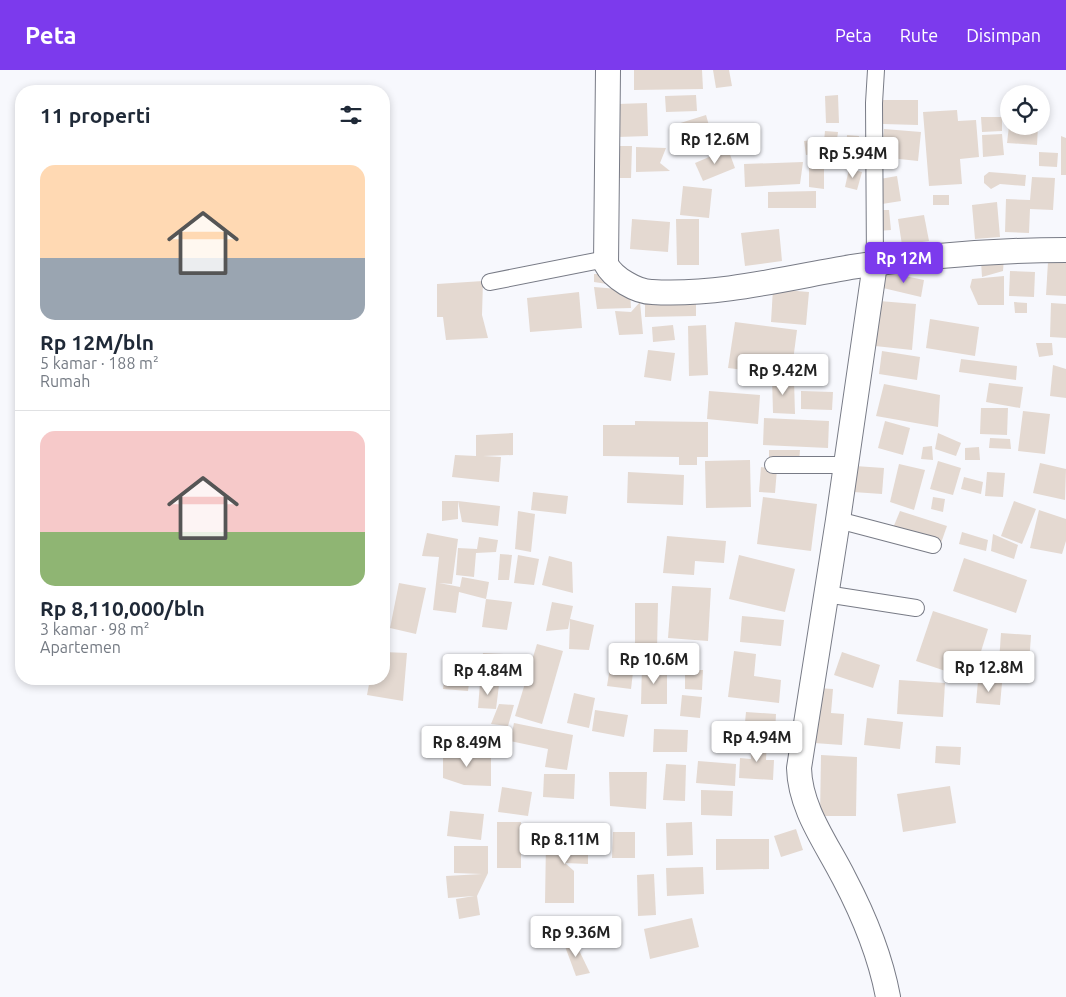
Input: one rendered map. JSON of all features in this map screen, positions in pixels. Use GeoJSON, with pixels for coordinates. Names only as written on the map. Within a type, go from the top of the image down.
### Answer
{"type":"FeatureCollection","features":[{"type":"Feature","properties":{"kind":"street"},"geometry":{"type":"LineString","coordinates":[[608,70],[606,259],[610,272],[615,278],[650,292],[701,292],[875,264],[1010,250],[1066,250]]}},
{"type":"Feature","properties":{"kind":"street"},"geometry":{"type":"LineString","coordinates":[[876,70],[874,103],[875,264],[799,778],[812,820],[844,878],[874,939],[888,997]]}},
{"type":"Feature","properties":{"kind":"street"},"geometry":{"type":"LineString","coordinates":[[490,282],[606,259]]}},
{"type":"Feature","properties":{"kind":"street"},"geometry":{"type":"LineString","coordinates":[[773,465],[846,466]]}},
{"type":"Feature","properties":{"kind":"street"},"geometry":{"type":"LineString","coordinates":[[838,520],[932,545]]}},
{"type":"Feature","properties":{"kind":"street"},"geometry":{"type":"LineString","coordinates":[[826,594],[916,608]]}},
{"type":"Feature","properties":{"kind":"building"},"geometry":{"type":"Polygon","coordinates":[[[634,70],[702,70],[703,89],[634,90],[634,70]]]}},
{"type":"Feature","properties":{"kind":"building"},"geometry":{"type":"Polygon","coordinates":[[[713,70],[729,70],[732,86],[716,88],[713,70]]]}},
{"type":"Feature","properties":{"kind":"building"},"geometry":{"type":"Polygon","coordinates":[[[696,95],[697,111],[666,112],[665,96],[696,95]]]}},
{"type":"Feature","properties":{"kind":"building"},"geometry":{"type":"Polygon","coordinates":[[[838,95],[839,123],[826,123],[825,96],[838,95]]]}},
{"type":"Feature","properties":{"kind":"building"},"geometry":{"type":"Polygon","coordinates":[[[883,100],[918,100],[918,125],[883,124],[883,100]]]}},
{"type":"Feature","properties":{"kind":"building"},"geometry":{"type":"Polygon","coordinates":[[[647,103],[648,136],[618,137],[618,104],[647,103]]]}},
{"type":"Feature","properties":{"kind":"building"},"geometry":{"type":"Polygon","coordinates":[[[957,110],[958,121],[976,120],[979,157],[960,159],[962,184],[929,186],[923,112],[957,110]]]}},
{"type":"Feature","properties":{"kind":"building"},"geometry":{"type":"Polygon","coordinates":[[[706,115],[714,143],[682,152],[674,125],[706,115]]]}},
{"type":"Feature","properties":{"kind":"building"},"geometry":{"type":"Polygon","coordinates":[[[981,117],[1000,117],[1000,131],[982,132],[981,117]]]}},
{"type":"Feature","properties":{"kind":"building"},"geometry":{"type":"Polygon","coordinates":[[[884,129],[921,132],[918,161],[881,157],[884,129]]]}},
{"type":"Feature","properties":{"kind":"building"},"geometry":{"type":"Polygon","coordinates":[[[825,131],[838,132],[834,162],[822,161],[825,131]]]}},
{"type":"Feature","properties":{"kind":"building"},"geometry":{"type":"Polygon","coordinates":[[[847,135],[859,136],[857,163],[846,162],[847,135]]]}},
{"type":"Feature","properties":{"kind":"building"},"geometry":{"type":"Polygon","coordinates":[[[982,135],[1002,135],[1004,155],[983,157],[982,135]]]}},
{"type":"Feature","properties":{"kind":"building"},"geometry":{"type":"Polygon","coordinates":[[[1008,135],[1038,135],[1037,145],[1007,143],[1008,135]]]}},
{"type":"Feature","properties":{"kind":"building"},"geometry":{"type":"Polygon","coordinates":[[[1061,136],[1066,138],[1066,175],[1061,175],[1061,136]]]}},
{"type":"Feature","properties":{"kind":"building"},"geometry":{"type":"Polygon","coordinates":[[[819,139],[820,144],[814,145],[815,154],[806,155],[804,141],[819,139]]]}},
{"type":"Feature","properties":{"kind":"building"},"geometry":{"type":"Polygon","coordinates":[[[612,146],[632,146],[631,178],[613,178],[612,146]]]}},
{"type":"Feature","properties":{"kind":"building"},"geometry":{"type":"Polygon","coordinates":[[[636,147],[666,148],[660,163],[670,171],[636,172],[636,147]]]}},
{"type":"Feature","properties":{"kind":"building"},"geometry":{"type":"Polygon","coordinates":[[[728,149],[735,168],[703,181],[695,163],[728,149]]]}},
{"type":"Feature","properties":{"kind":"building"},"geometry":{"type":"Polygon","coordinates":[[[1039,152],[1058,153],[1057,167],[1039,166],[1039,152]]]}},
{"type":"Feature","properties":{"kind":"building"},"geometry":{"type":"Polygon","coordinates":[[[803,162],[800,184],[745,187],[744,164],[803,162]]]}},
{"type":"Feature","properties":{"kind":"building"},"geometry":{"type":"Polygon","coordinates":[[[809,164],[824,165],[824,189],[809,187],[809,164]]]}},
{"type":"Feature","properties":{"kind":"building"},"geometry":{"type":"Polygon","coordinates":[[[849,169],[862,172],[857,190],[845,187],[849,169]]]}},
{"type":"Feature","properties":{"kind":"building"},"geometry":{"type":"Polygon","coordinates":[[[989,172],[1026,175],[1025,186],[1000,184],[991,189],[984,183],[984,176],[989,172]]]}},
{"type":"Feature","properties":{"kind":"building"},"geometry":{"type":"Polygon","coordinates":[[[897,176],[901,201],[882,204],[880,179],[897,176]]]}},
{"type":"Feature","properties":{"kind":"building"},"geometry":{"type":"Polygon","coordinates":[[[1032,177],[1055,178],[1053,210],[1030,209],[1029,233],[1005,232],[1006,199],[1030,200],[1032,177]]]}},
{"type":"Feature","properties":{"kind":"building"},"geometry":{"type":"Polygon","coordinates":[[[683,186],[712,189],[709,218],[680,215],[683,186]]]}},
{"type":"Feature","properties":{"kind":"building"},"geometry":{"type":"Polygon","coordinates":[[[816,191],[816,208],[768,208],[768,192],[816,191]]]}},
{"type":"Feature","properties":{"kind":"building"},"geometry":{"type":"Polygon","coordinates":[[[933,195],[949,195],[949,205],[933,205],[933,195]]]}},
{"type":"Feature","properties":{"kind":"building"},"geometry":{"type":"Polygon","coordinates":[[[997,202],[1000,237],[975,239],[972,205],[997,202]]]}},
{"type":"Feature","properties":{"kind":"building"},"geometry":{"type":"Polygon","coordinates":[[[878,210],[889,210],[891,230],[878,231],[878,210]]]}},
{"type":"Feature","properties":{"kind":"building"},"geometry":{"type":"Polygon","coordinates":[[[924,215],[929,241],[902,245],[898,219],[924,215]]]}},
{"type":"Feature","properties":{"kind":"building"},"geometry":{"type":"Polygon","coordinates":[[[632,219],[670,222],[668,252],[630,249],[632,219]]]}},
{"type":"Feature","properties":{"kind":"building"},"geometry":{"type":"Polygon","coordinates":[[[676,219],[699,219],[699,265],[677,265],[676,219]]]}},
{"type":"Feature","properties":{"kind":"building"},"geometry":{"type":"Polygon","coordinates":[[[779,229],[782,261],[745,266],[741,233],[779,229]]]}},
{"type":"Feature","properties":{"kind":"building"},"geometry":{"type":"Polygon","coordinates":[[[1004,258],[1003,271],[982,277],[981,261],[1004,258]]]}},
{"type":"Feature","properties":{"kind":"building"},"geometry":{"type":"Polygon","coordinates":[[[1066,260],[1066,296],[1046,295],[1048,262],[1066,260]]]}},
{"type":"Feature","properties":{"kind":"building"},"geometry":{"type":"Polygon","coordinates":[[[1010,271],[1035,272],[1034,297],[1009,296],[1010,271]]]}},
{"type":"Feature","properties":{"kind":"building"},"geometry":{"type":"Polygon","coordinates":[[[886,272],[924,280],[921,297],[883,288],[886,272]]]}},
{"type":"Feature","properties":{"kind":"building"},"geometry":{"type":"Polygon","coordinates":[[[594,274],[606,274],[607,284],[594,282],[594,274]]]}},
{"type":"Feature","properties":{"kind":"building"},"geometry":{"type":"Polygon","coordinates":[[[1004,276],[1004,305],[978,305],[970,287],[972,279],[1004,276]]]}},
{"type":"Feature","properties":{"kind":"building"},"geometry":{"type":"Polygon","coordinates":[[[483,281],[482,315],[488,338],[446,340],[443,317],[437,317],[437,284],[483,281]]]}},
{"type":"Feature","properties":{"kind":"building"},"geometry":{"type":"Polygon","coordinates":[[[594,287],[630,290],[631,308],[597,309],[594,287]]]}},
{"type":"Feature","properties":{"kind":"building"},"geometry":{"type":"Polygon","coordinates":[[[773,289],[809,292],[806,325],[771,322],[773,289]]]}},
{"type":"Feature","properties":{"kind":"building"},"geometry":{"type":"Polygon","coordinates":[[[579,292],[582,328],[530,332],[527,298],[579,292]]]}},
{"type":"Feature","properties":{"kind":"building"},"geometry":{"type":"Polygon","coordinates":[[[879,301],[916,304],[912,350],[875,346],[879,301]]]}},
{"type":"Feature","properties":{"kind":"building"},"geometry":{"type":"Polygon","coordinates":[[[640,302],[643,334],[619,335],[615,311],[631,312],[640,302]]]}},
{"type":"Feature","properties":{"kind":"building"},"geometry":{"type":"Polygon","coordinates":[[[696,302],[696,316],[645,317],[645,304],[696,302]]]}},
{"type":"Feature","properties":{"kind":"building"},"geometry":{"type":"Polygon","coordinates":[[[1014,302],[1027,303],[1027,313],[1015,313],[1014,302]]]}},
{"type":"Feature","properties":{"kind":"building"},"geometry":{"type":"Polygon","coordinates":[[[1051,303],[1066,304],[1066,338],[1050,337],[1051,303]]]}},
{"type":"Feature","properties":{"kind":"building"},"geometry":{"type":"Polygon","coordinates":[[[930,319],[979,327],[975,356],[926,348],[930,319]]]}},
{"type":"Feature","properties":{"kind":"building"},"geometry":{"type":"Polygon","coordinates":[[[735,322],[797,330],[791,376],[728,368],[735,322]]]}},
{"type":"Feature","properties":{"kind":"building"},"geometry":{"type":"Polygon","coordinates":[[[673,325],[675,340],[653,342],[652,327],[673,325]]]}},
{"type":"Feature","properties":{"kind":"building"},"geometry":{"type":"Polygon","coordinates":[[[706,325],[708,375],[689,376],[688,326],[706,325]]]}},
{"type":"Feature","properties":{"kind":"building"},"geometry":{"type":"Polygon","coordinates":[[[1036,343],[1052,343],[1053,355],[1039,357],[1036,343]]]}},
{"type":"Feature","properties":{"kind":"building"},"geometry":{"type":"Polygon","coordinates":[[[648,350],[675,353],[671,381],[644,377],[648,350]]]}},
{"type":"Feature","properties":{"kind":"building"},"geometry":{"type":"Polygon","coordinates":[[[882,351],[920,357],[917,380],[879,374],[882,351]]]}},
{"type":"Feature","properties":{"kind":"building"},"geometry":{"type":"Polygon","coordinates":[[[961,359],[1017,366],[1016,380],[959,372],[961,359]]]}},
{"type":"Feature","properties":{"kind":"building"},"geometry":{"type":"Polygon","coordinates":[[[1053,365],[1066,369],[1066,398],[1050,396],[1053,365]]]}},
{"type":"Feature","properties":{"kind":"building"},"geometry":{"type":"Polygon","coordinates":[[[772,377],[794,380],[795,414],[773,413],[772,377]]]}},
{"type":"Feature","properties":{"kind":"building"},"geometry":{"type":"Polygon","coordinates":[[[989,383],[1023,387],[1020,408],[986,402],[989,383]]]}},
{"type":"Feature","properties":{"kind":"building"},"geometry":{"type":"Polygon","coordinates":[[[884,384],[940,395],[938,427],[876,416],[884,384]]]}},
{"type":"Feature","properties":{"kind":"building"},"geometry":{"type":"Polygon","coordinates":[[[709,391],[760,395],[758,424],[707,419],[709,391]]]}},
{"type":"Feature","properties":{"kind":"building"},"geometry":{"type":"Polygon","coordinates":[[[801,391],[833,392],[832,410],[801,409],[801,391]]]}},
{"type":"Feature","properties":{"kind":"building"},"geometry":{"type":"Polygon","coordinates":[[[981,408],[1008,408],[1007,435],[980,434],[981,408]]]}},
{"type":"Feature","properties":{"kind":"building"},"geometry":{"type":"Polygon","coordinates":[[[1023,411],[1050,414],[1045,454],[1018,451],[1023,411]]]}},
{"type":"Feature","properties":{"kind":"building"},"geometry":{"type":"Polygon","coordinates":[[[764,418],[829,421],[828,448],[763,445],[764,418]]]}},
{"type":"Feature","properties":{"kind":"building"},"geometry":{"type":"Polygon","coordinates":[[[635,421],[708,422],[708,457],[697,457],[697,465],[679,465],[679,457],[603,456],[603,425],[635,425],[635,421]]]}},
{"type":"Feature","properties":{"kind":"building"},"geometry":{"type":"Polygon","coordinates":[[[885,421],[910,428],[903,455],[878,448],[885,421]]]}},
{"type":"Feature","properties":{"kind":"building"},"geometry":{"type":"Polygon","coordinates":[[[513,433],[513,455],[483,456],[501,457],[499,482],[452,477],[455,455],[476,456],[476,435],[513,433]]]}},
{"type":"Feature","properties":{"kind":"building"},"geometry":{"type":"Polygon","coordinates":[[[938,433],[961,443],[956,456],[935,449],[938,433]]]}},
{"type":"Feature","properties":{"kind":"building"},"geometry":{"type":"Polygon","coordinates":[[[990,438],[1010,439],[1011,449],[989,448],[990,438]]]}},
{"type":"Feature","properties":{"kind":"building"},"geometry":{"type":"Polygon","coordinates":[[[932,446],[933,460],[921,459],[923,447],[932,446]]]}},
{"type":"Feature","properties":{"kind":"building"},"geometry":{"type":"Polygon","coordinates":[[[979,447],[980,460],[965,460],[965,448],[979,447]]]}},
{"type":"Feature","properties":{"kind":"building"},"geometry":{"type":"Polygon","coordinates":[[[769,450],[800,450],[799,462],[769,462],[769,450]]]}},
{"type":"Feature","properties":{"kind":"building"},"geometry":{"type":"Polygon","coordinates":[[[750,460],[751,507],[706,508],[705,461],[750,460]]]}},
{"type":"Feature","properties":{"kind":"building"},"geometry":{"type":"Polygon","coordinates":[[[938,461],[961,468],[953,495],[930,489],[938,461]]]}},
{"type":"Feature","properties":{"kind":"building"},"geometry":{"type":"Polygon","coordinates":[[[1040,463],[1066,469],[1065,500],[1033,493],[1040,463]]]}},
{"type":"Feature","properties":{"kind":"building"},"geometry":{"type":"Polygon","coordinates":[[[899,464],[925,470],[914,510],[890,502],[899,464]]]}},
{"type":"Feature","properties":{"kind":"building"},"geometry":{"type":"Polygon","coordinates":[[[855,466],[884,468],[882,494],[853,492],[855,466]]]}},
{"type":"Feature","properties":{"kind":"building"},"geometry":{"type":"Polygon","coordinates":[[[761,467],[777,469],[775,493],[759,492],[761,467]]]}},
{"type":"Feature","properties":{"kind":"building"},"geometry":{"type":"Polygon","coordinates":[[[628,472],[684,475],[683,505],[627,503],[628,472]]]}},
{"type":"Feature","properties":{"kind":"building"},"geometry":{"type":"Polygon","coordinates":[[[987,472],[1005,473],[1003,497],[985,496],[987,472]]]}},
{"type":"Feature","properties":{"kind":"building"},"geometry":{"type":"Polygon","coordinates":[[[964,477],[983,482],[981,494],[961,489],[964,477]]]}},
{"type":"Feature","properties":{"kind":"building"},"geometry":{"type":"Polygon","coordinates":[[[533,492],[568,496],[566,514],[531,510],[533,492]]]}},
{"type":"Feature","properties":{"kind":"building"},"geometry":{"type":"Polygon","coordinates":[[[763,497],[817,504],[811,551],[757,544],[763,497]]]}},
{"type":"Feature","properties":{"kind":"building"},"geometry":{"type":"Polygon","coordinates":[[[933,497],[945,499],[943,512],[931,509],[933,497]]]}},
{"type":"Feature","properties":{"kind":"building"},"geometry":{"type":"Polygon","coordinates":[[[442,501],[458,501],[458,519],[442,521],[442,501]]]}},
{"type":"Feature","properties":{"kind":"building"},"geometry":{"type":"Polygon","coordinates":[[[458,501],[500,506],[498,526],[462,522],[458,501]]]}},
{"type":"Feature","properties":{"kind":"building"},"geometry":{"type":"Polygon","coordinates":[[[1014,501],[1036,509],[1022,544],[1001,536],[1014,501]]]}},
{"type":"Feature","properties":{"kind":"building"},"geometry":{"type":"Polygon","coordinates":[[[1039,510],[1066,519],[1066,541],[1062,554],[1030,548],[1039,510]]]}},
{"type":"Feature","properties":{"kind":"building"},"geometry":{"type":"Polygon","coordinates":[[[518,511],[535,514],[531,552],[515,549],[518,511]]]}},
{"type":"Feature","properties":{"kind":"building"},"geometry":{"type":"Polygon","coordinates":[[[900,511],[947,526],[941,543],[893,528],[900,511]]]}},
{"type":"Feature","properties":{"kind":"building"},"geometry":{"type":"Polygon","coordinates":[[[962,532],[988,540],[986,551],[959,544],[962,532]]]}},
{"type":"Feature","properties":{"kind":"building"},"geometry":{"type":"Polygon","coordinates":[[[427,533],[458,539],[452,584],[439,583],[460,587],[462,577],[489,582],[486,599],[459,592],[456,613],[433,610],[439,557],[422,556],[427,533]]]}},
{"type":"Feature","properties":{"kind":"building"},"geometry":{"type":"Polygon","coordinates":[[[993,534],[1018,545],[1014,559],[991,551],[993,534]]]}},
{"type":"Feature","properties":{"kind":"building"},"geometry":{"type":"Polygon","coordinates":[[[667,536],[726,541],[724,563],[695,561],[694,575],[663,573],[667,536]]]}},
{"type":"Feature","properties":{"kind":"building"},"geometry":{"type":"Polygon","coordinates":[[[479,537],[498,540],[496,552],[476,553],[474,577],[456,575],[458,548],[477,549],[479,537]]]}},
{"type":"Feature","properties":{"kind":"building"},"geometry":{"type":"Polygon","coordinates":[[[500,554],[512,555],[509,580],[498,580],[500,554]]]}},
{"type":"Feature","properties":{"kind":"building"},"geometry":{"type":"Polygon","coordinates":[[[518,555],[539,559],[534,585],[514,583],[518,555]]]}},
{"type":"Feature","properties":{"kind":"building"},"geometry":{"type":"Polygon","coordinates":[[[739,555],[795,569],[785,612],[729,599],[739,555]]]}},
{"type":"Feature","properties":{"kind":"building"},"geometry":{"type":"Polygon","coordinates":[[[549,556],[572,562],[573,593],[542,585],[549,556]]]}},
{"type":"Feature","properties":{"kind":"building"},"geometry":{"type":"Polygon","coordinates":[[[964,558],[1027,580],[1016,613],[953,591],[964,558]]]}},
{"type":"Feature","properties":{"kind":"building"},"geometry":{"type":"Polygon","coordinates":[[[399,583],[426,588],[416,634],[390,628],[399,583]]]}},
{"type":"Feature","properties":{"kind":"building"},"geometry":{"type":"Polygon","coordinates":[[[672,586],[711,588],[708,641],[668,638],[672,586]]]}},
{"type":"Feature","properties":{"kind":"building"},"geometry":{"type":"Polygon","coordinates":[[[486,599],[512,602],[507,630],[482,627],[486,599]]]}},
{"type":"Feature","properties":{"kind":"building"},"geometry":{"type":"Polygon","coordinates":[[[552,602],[573,606],[568,629],[546,631],[552,602]]]}},
{"type":"Feature","properties":{"kind":"building"},"geometry":{"type":"Polygon","coordinates":[[[635,603],[658,603],[657,650],[635,650],[635,603]]]}},
{"type":"Feature","properties":{"kind":"building"},"geometry":{"type":"Polygon","coordinates":[[[933,611],[988,629],[972,680],[916,661],[933,611]]]}},
{"type":"Feature","properties":{"kind":"building"},"geometry":{"type":"Polygon","coordinates":[[[742,616],[784,620],[781,646],[740,642],[742,616]]]}},
{"type":"Feature","properties":{"kind":"building"},"geometry":{"type":"Polygon","coordinates":[[[570,619],[594,625],[589,650],[569,649],[570,619]]]}},
{"type":"Feature","properties":{"kind":"building"},"geometry":{"type":"Polygon","coordinates":[[[1001,633],[1031,635],[1029,665],[999,662],[1001,633]]]}},
{"type":"Feature","properties":{"kind":"building"},"geometry":{"type":"Polygon","coordinates":[[[537,644],[563,651],[542,724],[515,716],[537,644]]]}},
{"type":"Feature","properties":{"kind":"building"},"geometry":{"type":"Polygon","coordinates":[[[683,647],[699,647],[699,664],[683,664],[683,647]]]}},
{"type":"Feature","properties":{"kind":"building"},"geometry":{"type":"Polygon","coordinates":[[[734,651],[756,654],[754,676],[781,680],[779,703],[728,697],[734,651]]]}},
{"type":"Feature","properties":{"kind":"building"},"geometry":{"type":"Polygon","coordinates":[[[390,652],[407,653],[403,701],[367,695],[369,685],[390,685],[390,652]]]}},
{"type":"Feature","properties":{"kind":"building"},"geometry":{"type":"Polygon","coordinates":[[[842,652],[880,665],[873,688],[834,675],[842,652]]]}},
{"type":"Feature","properties":{"kind":"building"},"geometry":{"type":"Polygon","coordinates":[[[483,653],[504,654],[501,682],[480,679],[483,653]]]}},
{"type":"Feature","properties":{"kind":"building"},"geometry":{"type":"Polygon","coordinates":[[[447,659],[472,661],[468,691],[443,689],[447,659]]]}},
{"type":"Feature","properties":{"kind":"building"},"geometry":{"type":"Polygon","coordinates":[[[611,661],[634,664],[631,689],[607,686],[611,661]]]}},
{"type":"Feature","properties":{"kind":"building"},"geometry":{"type":"Polygon","coordinates":[[[642,665],[667,665],[667,704],[641,704],[642,665]]]}},
{"type":"Feature","properties":{"kind":"building"},"geometry":{"type":"Polygon","coordinates":[[[685,670],[703,670],[702,690],[685,689],[685,670]]]}},
{"type":"Feature","properties":{"kind":"building"},"geometry":{"type":"Polygon","coordinates":[[[899,680],[945,683],[943,717],[897,714],[899,680]]]}},
{"type":"Feature","properties":{"kind":"building"},"geometry":{"type":"Polygon","coordinates":[[[978,681],[1002,683],[1000,705],[976,703],[978,681]]]}},
{"type":"Feature","properties":{"kind":"building"},"geometry":{"type":"Polygon","coordinates":[[[480,683],[499,685],[496,709],[478,708],[480,683]]]}},
{"type":"Feature","properties":{"kind":"building"},"geometry":{"type":"Polygon","coordinates":[[[817,688],[833,689],[831,713],[844,714],[842,745],[814,743],[817,688]]]}},
{"type":"Feature","properties":{"kind":"building"},"geometry":{"type":"Polygon","coordinates":[[[574,693],[595,698],[589,728],[567,723],[574,693]]]}},
{"type":"Feature","properties":{"kind":"building"},"geometry":{"type":"Polygon","coordinates":[[[682,695],[702,697],[700,718],[680,716],[682,695]]]}},
{"type":"Feature","properties":{"kind":"building"},"geometry":{"type":"Polygon","coordinates":[[[499,704],[514,705],[508,726],[491,724],[499,704]]]}},
{"type":"Feature","properties":{"kind":"building"},"geometry":{"type":"Polygon","coordinates":[[[595,710],[628,715],[624,737],[592,731],[595,710]]]}},
{"type":"Feature","properties":{"kind":"building"},"geometry":{"type":"Polygon","coordinates":[[[746,712],[776,714],[775,735],[744,733],[746,712]]]}},
{"type":"Feature","properties":{"kind":"building"},"geometry":{"type":"Polygon","coordinates":[[[867,718],[903,722],[900,749],[864,745],[867,718]]]}},
{"type":"Feature","properties":{"kind":"building"},"geometry":{"type":"Polygon","coordinates":[[[716,722],[729,722],[729,732],[717,733],[716,722]]]}},
{"type":"Feature","properties":{"kind":"building"},"geometry":{"type":"Polygon","coordinates":[[[514,723],[573,735],[567,770],[545,767],[548,749],[510,741],[514,723]]]}},
{"type":"Feature","properties":{"kind":"building"},"geometry":{"type":"Polygon","coordinates":[[[654,729],[688,730],[687,752],[653,752],[654,729]]]}},
{"type":"Feature","properties":{"kind":"building"},"geometry":{"type":"Polygon","coordinates":[[[750,740],[767,740],[766,760],[774,760],[773,780],[739,778],[740,758],[751,759],[750,740]]]}},
{"type":"Feature","properties":{"kind":"building"},"geometry":{"type":"Polygon","coordinates":[[[936,746],[961,747],[960,765],[935,763],[936,746]]]}},
{"type":"Feature","properties":{"kind":"building"},"geometry":{"type":"Polygon","coordinates":[[[443,748],[464,754],[491,754],[491,786],[464,785],[443,778],[443,748]]]}},
{"type":"Feature","properties":{"kind":"building"},"geometry":{"type":"Polygon","coordinates":[[[821,755],[857,757],[856,816],[820,816],[821,755]]]}},
{"type":"Feature","properties":{"kind":"building"},"geometry":{"type":"Polygon","coordinates":[[[698,761],[736,764],[735,786],[696,783],[698,761]]]}},
{"type":"Feature","properties":{"kind":"building"},"geometry":{"type":"Polygon","coordinates":[[[666,764],[686,765],[685,801],[663,800],[666,764]]]}},
{"type":"Feature","properties":{"kind":"building"},"geometry":{"type":"Polygon","coordinates":[[[609,772],[647,772],[646,809],[610,806],[609,772]]]}},
{"type":"Feature","properties":{"kind":"building"},"geometry":{"type":"Polygon","coordinates":[[[544,774],[575,774],[574,799],[543,797],[544,774]]]}},
{"type":"Feature","properties":{"kind":"building"},"geometry":{"type":"Polygon","coordinates":[[[950,786],[956,823],[903,832],[897,794],[950,786]]]}},
{"type":"Feature","properties":{"kind":"building"},"geometry":{"type":"Polygon","coordinates":[[[502,787],[532,792],[528,816],[498,812],[502,787]]]}},
{"type":"Feature","properties":{"kind":"building"},"geometry":{"type":"Polygon","coordinates":[[[701,790],[733,791],[732,816],[701,815],[701,790]]]}},
{"type":"Feature","properties":{"kind":"building"},"geometry":{"type":"Polygon","coordinates":[[[450,811],[484,814],[481,840],[447,836],[450,811]]]}},
{"type":"Feature","properties":{"kind":"building"},"geometry":{"type":"Polygon","coordinates":[[[497,822],[521,822],[521,868],[497,868],[497,822]]]}},
{"type":"Feature","properties":{"kind":"building"},"geometry":{"type":"Polygon","coordinates":[[[692,822],[693,855],[667,856],[666,823],[692,822]]]}},
{"type":"Feature","properties":{"kind":"building"},"geometry":{"type":"Polygon","coordinates":[[[566,827],[588,828],[588,864],[565,863],[574,871],[574,903],[545,903],[546,841],[565,841],[566,827]]]}},
{"type":"Feature","properties":{"kind":"building"},"geometry":{"type":"Polygon","coordinates":[[[796,829],[803,850],[781,857],[774,836],[796,829]]]}},
{"type":"Feature","properties":{"kind":"building"},"geometry":{"type":"Polygon","coordinates":[[[613,832],[635,832],[635,858],[612,858],[613,832]]]}},
{"type":"Feature","properties":{"kind":"building"},"geometry":{"type":"Polygon","coordinates":[[[716,839],[769,839],[769,869],[716,870],[716,839]]]}},
{"type":"Feature","properties":{"kind":"building"},"geometry":{"type":"Polygon","coordinates":[[[454,846],[488,846],[488,873],[477,896],[480,915],[459,919],[456,899],[474,896],[448,898],[446,876],[482,874],[454,873],[454,846]]]}},
{"type":"Feature","properties":{"kind":"building"},"geometry":{"type":"Polygon","coordinates":[[[703,867],[704,894],[667,896],[666,868],[703,867]]]}},
{"type":"Feature","properties":{"kind":"building"},"geometry":{"type":"Polygon","coordinates":[[[654,874],[656,915],[638,916],[637,875],[654,874]]]}},
{"type":"Feature","properties":{"kind":"building"},"geometry":{"type":"Polygon","coordinates":[[[692,918],[699,947],[650,959],[644,929],[692,918]]]}},
{"type":"Feature","properties":{"kind":"building"},"geometry":{"type":"Polygon","coordinates":[[[574,940],[590,973],[576,976],[563,941],[574,940]]]}}]}
